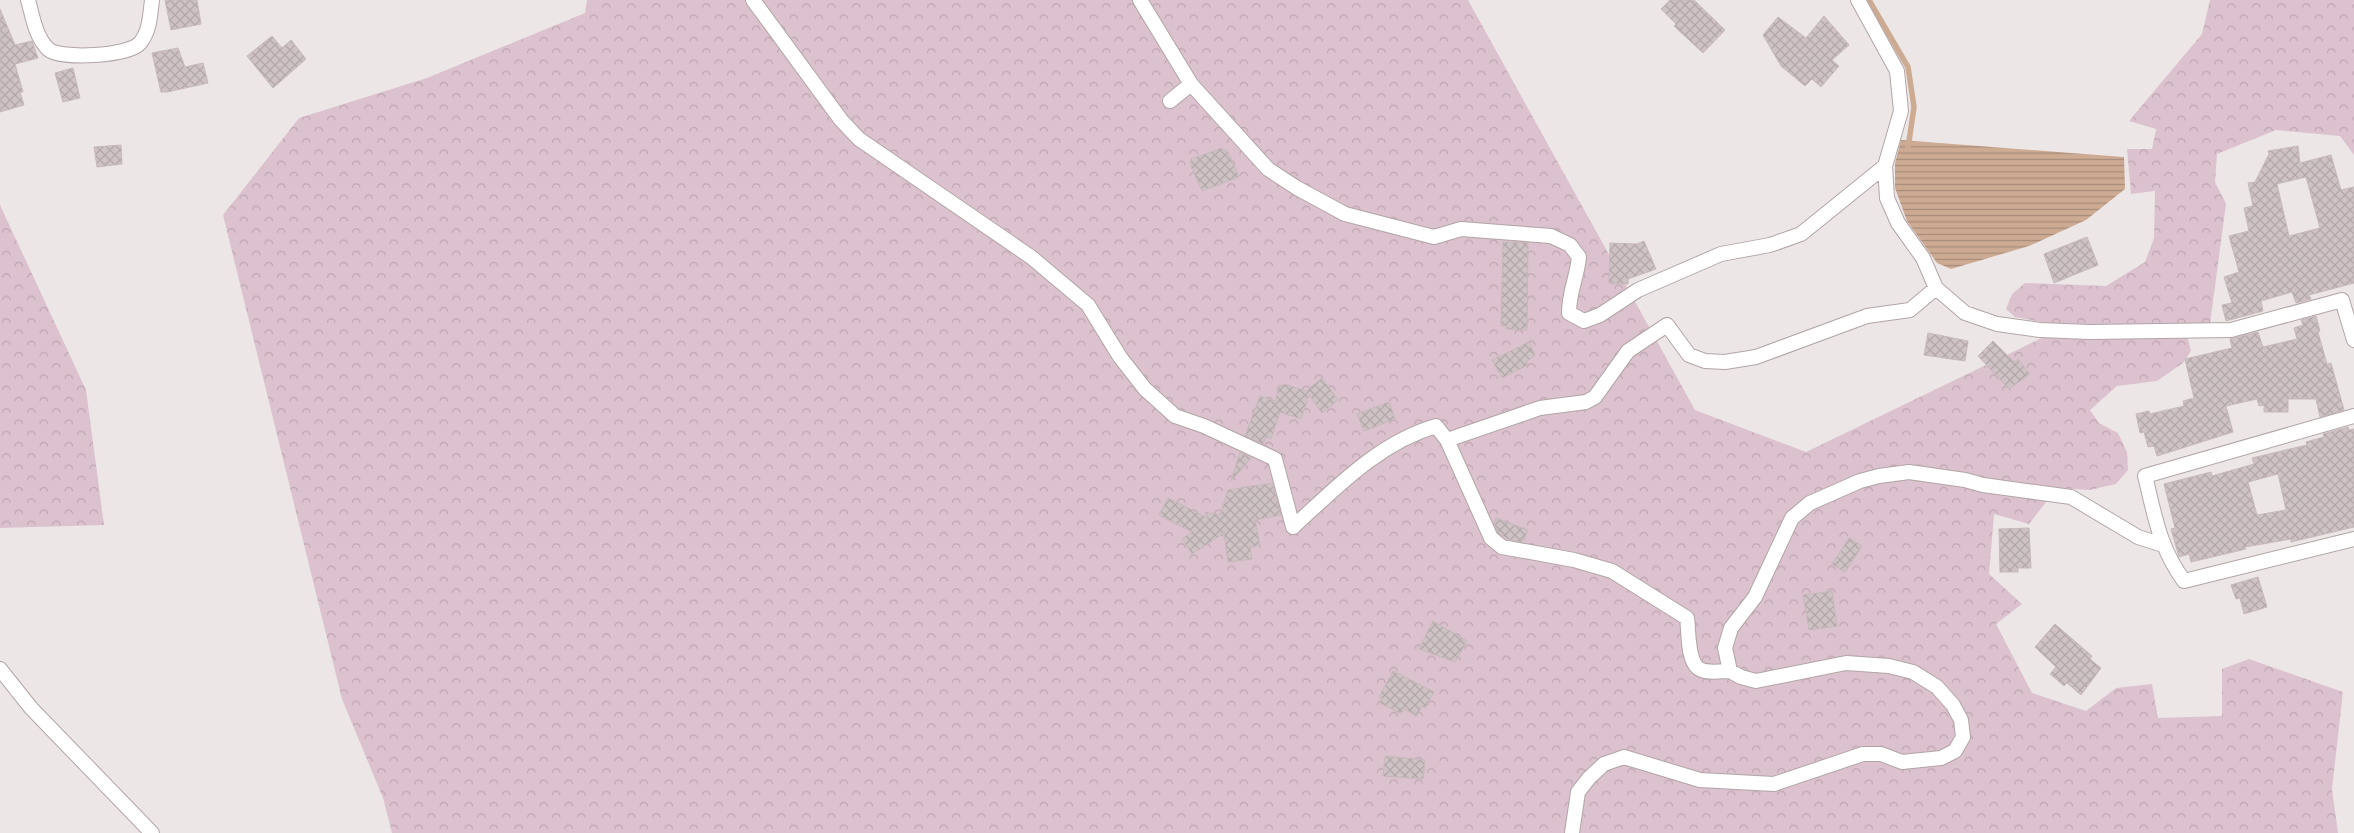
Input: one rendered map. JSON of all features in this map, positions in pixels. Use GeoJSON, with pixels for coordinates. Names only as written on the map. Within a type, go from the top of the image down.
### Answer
{"type":"FeatureCollection","features":[{"type":"Feature","properties":{"kind":"street"},"geometry":{"type":"LineString","coordinates":[[28,0],[38,36],[49,50],[63,55],[120,53],[138,46],[147,34],[152,0]]}},
{"type":"Feature","properties":{"kind":"street"},"geometry":{"type":"LineString","coordinates":[[753,0],[841,120],[859,139],[1031,257],[1088,305],[1120,356],[1145,390],[1175,416],[1204,426],[1275,459],[1293,527],[1365,462],[1419,431],[1436,426],[1447,440],[1490,538],[1502,547],[1574,560],[1612,571],[1687,618],[1692,660],[1699,668],[1708,671],[1730,671],[1741,677],[1756,681],[1846,663],[1889,666],[1913,672],[1938,687],[1953,705],[1961,720],[1962,737],[1955,751],[1941,758],[1902,762],[1881,754],[1863,754],[1774,784],[1700,780],[1624,757],[1604,764],[1578,792],[1572,833]]}},
{"type":"Feature","properties":{"kind":"street"},"geometry":{"type":"LineString","coordinates":[[1140,0],[1190,84],[1268,169],[1297,188],[1344,214],[1434,237],[1461,229],[1502,230],[1551,236],[1570,245],[1579,257],[1577,275],[1569,296],[1569,313],[1584,321],[1600,315],[1638,290],[1721,254],[1770,245],[1801,234],[1885,166]]}},
{"type":"Feature","properties":{"kind":"street"},"geometry":{"type":"LineString","coordinates":[[1858,0],[1897,71],[1901,111],[1885,166],[1887,198],[1898,223],[1923,258],[1936,288],[1965,313],[1997,324],[2040,330],[2090,332],[2231,330],[2342,300],[2354,340]]}},
{"type":"Feature","properties":{"kind":"street"},"geometry":{"type":"LineString","coordinates":[[1170,100],[1190,84]]}},
{"type":"Feature","properties":{"kind":"street"},"geometry":{"type":"LineString","coordinates":[[1447,440],[1540,408],[1586,402],[1595,397],[1628,351],[1667,325],[1689,355],[1705,361],[1725,362],[1756,356],[1867,316],[1910,310],[1936,288]]}},
{"type":"Feature","properties":{"kind":"street"},"geometry":{"type":"LineString","coordinates":[[2354,416],[2146,476],[2162,545],[2171,563],[2184,581],[2354,539]]}},
{"type":"Feature","properties":{"kind":"street"},"geometry":{"type":"LineString","coordinates":[[1730,671],[1725,648],[1731,628],[1755,597],[1792,518],[1810,503],[1860,481],[1879,476],[1910,472],[2071,497],[2138,537],[2162,545]]}},
{"type":"Feature","properties":{"kind":"street"},"geometry":{"type":"LineString","coordinates":[[0,669],[31,708],[152,833]]}},
{"type":"Feature","properties":{"kind":"green space"},"geometry":{"type":"Polygon","coordinates":[[[587,0],[1468,0],[1695,410],[1806,452],[2044,337],[2187,335],[2191,351],[2183,363],[2157,381],[2117,386],[2090,410],[2099,423],[2118,433],[2127,452],[2128,470],[2116,484],[2090,490],[2057,488],[2029,524],[1994,514],[1989,574],[2022,604],[1996,624],[2032,693],[2086,711],[2116,688],[2152,684],[2158,718],[2222,716],[2222,669],[2249,659],[2343,692],[2332,789],[2338,833],[392,833],[383,798],[342,699],[223,215],[299,118],[427,78],[585,13],[587,0]]]}},
{"type":"Feature","properties":{"kind":"green space"},"geometry":{"type":"Polygon","coordinates":[[[2210,0],[2354,0],[2354,155],[2340,136],[2276,130],[2217,154],[2215,182],[2226,204],[2210,324],[2053,324],[2015,317],[2006,309],[2012,294],[2025,283],[2106,286],[2145,262],[2154,238],[2155,191],[2131,194],[2127,149],[2152,149],[2156,129],[2129,121],[2202,34],[2210,0]]]}},
{"type":"Feature","properties":{"kind":"green space"},"geometry":{"type":"Polygon","coordinates":[[[0,205],[86,390],[104,525],[0,528],[0,205]]]}},
{"type":"Feature","properties":{"kind":"shaded area"},"geometry":{"type":"Polygon","coordinates":[[[1901,140],[2124,157],[2125,189],[2086,220],[2029,246],[1951,269],[1937,263],[1907,221],[1895,188],[1895,163],[1901,140]]]}},
{"type":"Feature","properties":{"kind":"building"},"geometry":{"type":"Polygon","coordinates":[[[165,0],[197,0],[201,24],[171,30],[165,0]]]}},
{"type":"Feature","properties":{"kind":"building"},"geometry":{"type":"Polygon","coordinates":[[[1670,0],[1694,0],[1725,30],[1703,53],[1674,26],[1676,24],[1661,9],[1670,0]]]}},
{"type":"Feature","properties":{"kind":"building"},"geometry":{"type":"Polygon","coordinates":[[[0,9],[15,45],[32,41],[38,58],[15,64],[23,92],[20,92],[24,105],[0,112],[0,9]]]}},
{"type":"Feature","properties":{"kind":"building"},"geometry":{"type":"Polygon","coordinates":[[[1824,16],[1849,45],[1832,60],[1839,66],[1821,87],[1812,79],[1805,86],[1781,66],[1763,35],[1778,17],[1806,38],[1824,16]]]}},
{"type":"Feature","properties":{"kind":"building"},"geometry":{"type":"Polygon","coordinates":[[[272,36],[282,48],[291,40],[306,59],[273,88],[247,56],[272,36]]]}},
{"type":"Feature","properties":{"kind":"building"},"geometry":{"type":"Polygon","coordinates":[[[178,48],[185,67],[203,63],[208,83],[161,92],[152,53],[178,48]]]}},
{"type":"Feature","properties":{"kind":"building"},"geometry":{"type":"Polygon","coordinates":[[[73,68],[80,98],[63,102],[55,73],[73,68]]]}},
{"type":"Feature","properties":{"kind":"building"},"geometry":{"type":"Polygon","coordinates":[[[121,145],[122,164],[97,167],[94,147],[121,145]]]}},
{"type":"Feature","properties":{"kind":"building"},"geometry":{"type":"Polygon","coordinates":[[[2298,146],[2300,163],[2331,155],[2341,190],[2354,187],[2354,283],[2309,295],[2311,299],[2296,303],[2292,292],[2261,301],[2263,311],[2226,321],[2222,305],[2232,303],[2224,277],[2239,272],[2229,236],[2249,231],[2244,208],[2253,206],[2248,183],[2255,182],[2269,154],[2268,151],[2298,146]],[[2306,177],[2277,184],[2289,236],[2320,228],[2306,177]]]}},
{"type":"Feature","properties":{"kind":"building"},"geometry":{"type":"Polygon","coordinates":[[[1222,148],[1224,151],[1227,150],[1239,177],[1202,191],[1190,164],[1191,159],[1222,148]]]}},
{"type":"Feature","properties":{"kind":"building"},"geometry":{"type":"Polygon","coordinates":[[[2087,237],[2098,265],[2054,283],[2044,254],[2087,237]]]}},
{"type":"Feature","properties":{"kind":"building"},"geometry":{"type":"Polygon","coordinates":[[[1644,241],[1656,269],[1628,279],[1628,284],[1609,283],[1610,243],[1637,244],[1644,241]]]}},
{"type":"Feature","properties":{"kind":"building"},"geometry":{"type":"Polygon","coordinates":[[[1503,242],[1528,243],[1527,330],[1507,329],[1507,326],[1501,326],[1503,242]]]}},
{"type":"Feature","properties":{"kind":"building"},"geometry":{"type":"Polygon","coordinates":[[[2316,316],[2320,331],[2318,332],[2327,364],[2331,363],[2344,410],[2320,417],[2316,399],[2288,399],[2288,412],[2264,412],[2264,405],[2259,406],[2257,399],[2226,406],[2233,432],[2157,456],[2154,446],[2148,447],[2144,432],[2140,433],[2136,414],[2149,411],[2150,414],[2184,406],[2183,401],[2194,398],[2185,359],[2232,348],[2230,339],[2258,332],[2263,347],[2297,339],[2294,328],[2303,325],[2301,320],[2316,316]]]}},
{"type":"Feature","properties":{"kind":"building"},"geometry":{"type":"Polygon","coordinates":[[[1928,333],[1968,341],[1965,361],[1924,355],[1928,333]]]}},
{"type":"Feature","properties":{"kind":"building"},"geometry":{"type":"Polygon","coordinates":[[[1993,341],[2014,362],[2018,359],[2030,374],[2009,389],[1978,356],[1993,341]]]}},
{"type":"Feature","properties":{"kind":"building"},"geometry":{"type":"Polygon","coordinates":[[[1529,342],[1535,355],[1526,362],[1528,365],[1502,378],[1492,360],[1529,342]]]}},
{"type":"Feature","properties":{"kind":"building"},"geometry":{"type":"Polygon","coordinates":[[[1322,378],[1338,400],[1322,413],[1309,395],[1301,419],[1280,412],[1271,439],[1266,437],[1263,444],[1245,436],[1260,396],[1275,401],[1280,385],[1283,386],[1284,384],[1306,391],[1322,378]]]}},
{"type":"Feature","properties":{"kind":"building"},"geometry":{"type":"Polygon","coordinates":[[[1389,402],[1395,419],[1364,431],[1357,414],[1389,402]]]}},
{"type":"Feature","properties":{"kind":"building"},"geometry":{"type":"Polygon","coordinates":[[[2348,427],[2349,430],[2354,429],[2354,527],[2291,542],[2291,539],[2245,547],[2246,549],[2191,562],[2189,554],[2179,557],[2171,529],[2175,528],[2164,484],[2211,472],[2212,476],[2254,464],[2252,458],[2307,445],[2306,442],[2324,437],[2323,434],[2348,427]],[[2278,474],[2248,482],[2257,515],[2286,510],[2278,474]]]}},
{"type":"Feature","properties":{"kind":"building"},"geometry":{"type":"Polygon","coordinates":[[[1240,452],[1251,458],[1231,481],[1240,452]]]}},
{"type":"Feature","properties":{"kind":"building"},"geometry":{"type":"Polygon","coordinates":[[[1272,483],[1281,515],[1255,520],[1260,545],[1250,547],[1252,559],[1228,562],[1224,533],[1192,554],[1182,539],[1192,532],[1159,515],[1168,498],[1208,518],[1205,512],[1220,515],[1228,490],[1272,483]]]}},
{"type":"Feature","properties":{"kind":"building"},"geometry":{"type":"Polygon","coordinates":[[[1496,518],[1528,530],[1523,542],[1510,540],[1498,533],[1494,523],[1496,518]]]}},
{"type":"Feature","properties":{"kind":"building"},"geometry":{"type":"Polygon","coordinates":[[[2029,528],[2031,568],[2018,568],[2018,572],[2000,572],[1999,529],[2029,528]]]}},
{"type":"Feature","properties":{"kind":"building"},"geometry":{"type":"Polygon","coordinates":[[[1849,538],[1862,546],[1845,572],[1832,564],[1849,538]]]}},
{"type":"Feature","properties":{"kind":"building"},"geometry":{"type":"Polygon","coordinates":[[[2258,577],[2267,607],[2244,614],[2240,598],[2236,599],[2231,585],[2258,577]]]}},
{"type":"Feature","properties":{"kind":"building"},"geometry":{"type":"Polygon","coordinates":[[[1832,591],[1837,626],[1809,630],[1803,595],[1832,591]]]}},
{"type":"Feature","properties":{"kind":"building"},"geometry":{"type":"Polygon","coordinates":[[[1433,621],[1467,641],[1455,662],[1419,649],[1433,621]]]}},
{"type":"Feature","properties":{"kind":"building"},"geometry":{"type":"Polygon","coordinates":[[[2055,624],[2092,656],[2090,659],[2101,668],[2081,695],[2067,683],[2064,686],[2050,674],[2056,667],[2035,647],[2055,624]]]}},
{"type":"Feature","properties":{"kind":"building"},"geometry":{"type":"Polygon","coordinates":[[[1393,671],[1434,692],[1425,708],[1422,706],[1417,716],[1404,709],[1401,714],[1380,703],[1382,698],[1379,697],[1393,671]]]}},
{"type":"Feature","properties":{"kind":"building"},"geometry":{"type":"Polygon","coordinates":[[[1385,756],[1425,760],[1423,779],[1383,776],[1385,756]]]}},
{"type":"Feature","properties":{"kind":"waterway"},"geometry":{"type":"LineString","coordinates":[[1869,0],[1908,67],[1914,107],[1908,148]]}}]}
